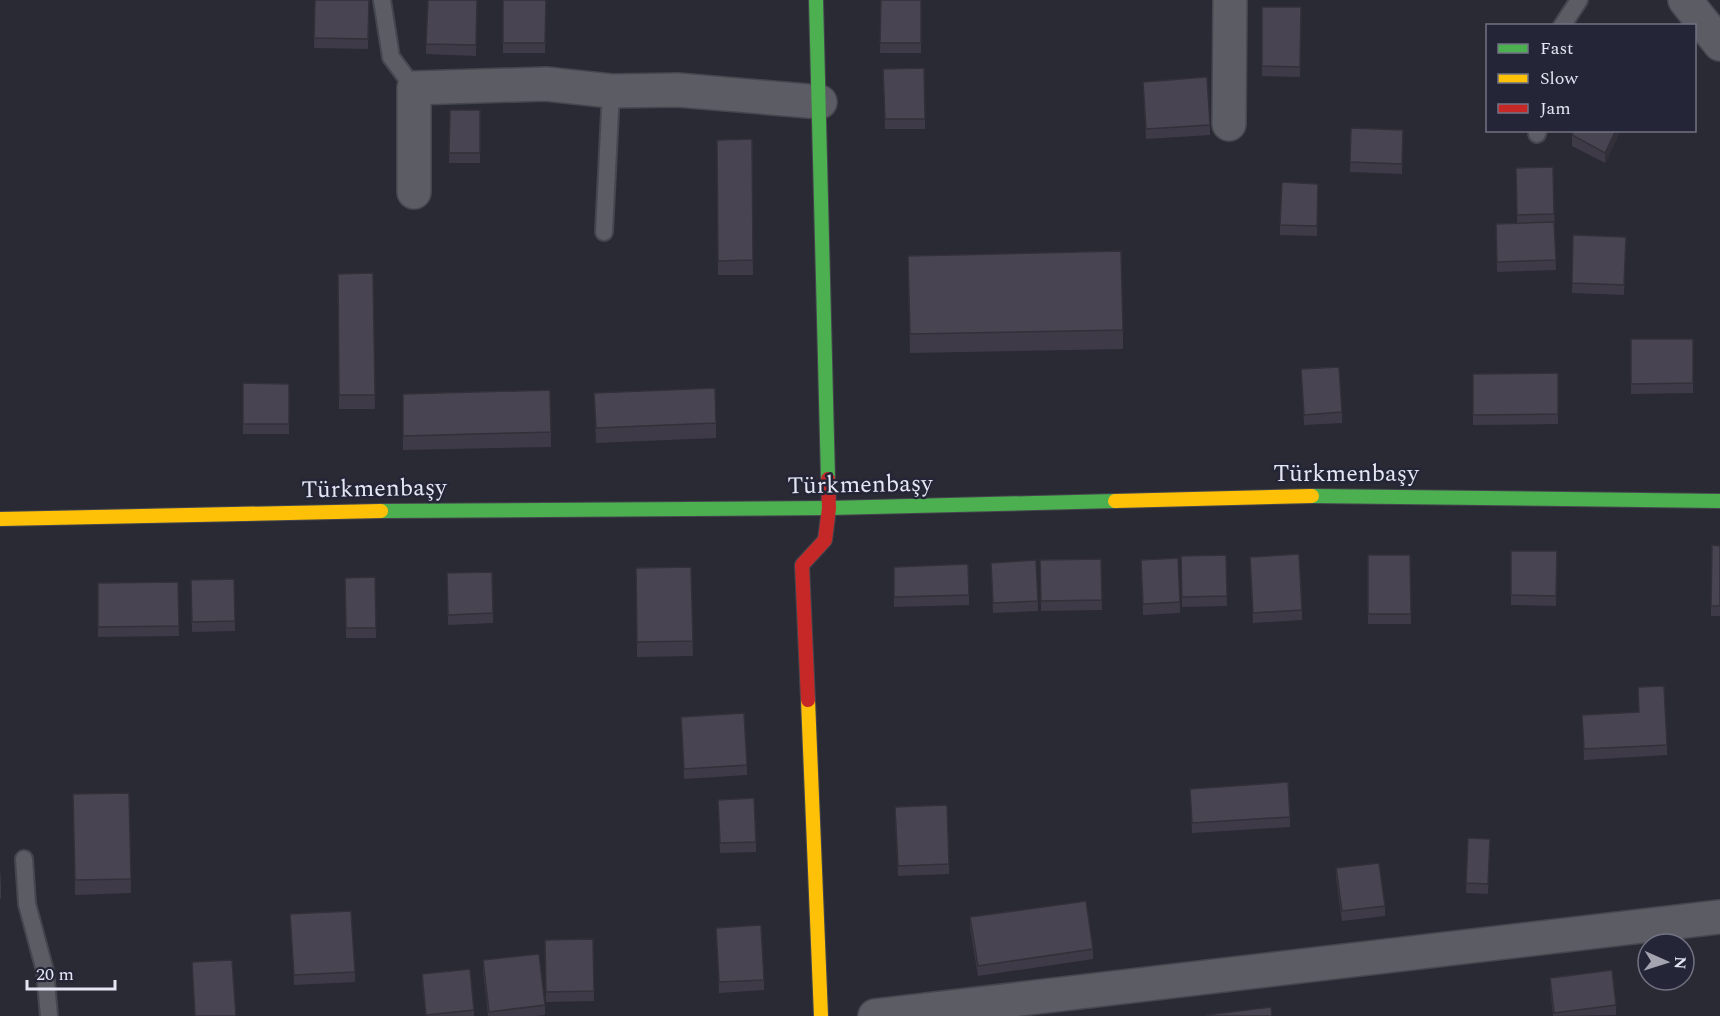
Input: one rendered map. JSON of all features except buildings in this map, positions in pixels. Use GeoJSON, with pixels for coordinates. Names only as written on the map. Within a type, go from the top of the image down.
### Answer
{"type":"FeatureCollection","features":[{"type":"Feature","properties":{"kind":"street"},"geometry":{"type":"LineString","coordinates":[[816,0],[829,508],[825,540],[802,565],[821,1016]]}},
{"type":"Feature","properties":{"kind":"street"},"geometry":{"type":"LineString","coordinates":[[1229,124],[1230,0]]}},
{"type":"Feature","properties":{"kind":"street"},"geometry":{"type":"LineString","coordinates":[[1685,0],[1720,44]]}},
{"type":"Feature","properties":{"kind":"street"},"geometry":{"type":"LineString","coordinates":[[414,192],[414,88],[546,84],[611,90],[678,90],[819,102]]}},
{"type":"Feature","properties":{"kind":"street","name":"Türkmenbaşy"},"geometry":{"type":"LineString","coordinates":[[0,519],[417,510],[829,508],[1335,495],[1720,501]]}},
{"type":"Feature","properties":{"kind":"street"},"geometry":{"type":"LineString","coordinates":[[875,1016],[1720,917]]}},
{"type":"Feature","properties":{"kind":"lane"},"geometry":{"type":"LineString","coordinates":[[382,0],[391,57],[414,88]]}},
{"type":"Feature","properties":{"kind":"lane"},"geometry":{"type":"LineString","coordinates":[[1563,24],[1579,0]]}},
{"type":"Feature","properties":{"kind":"lane"},"geometry":{"type":"LineString","coordinates":[[604,232],[611,90]]}},
{"type":"Feature","properties":{"kind":"lane"},"geometry":{"type":"LineString","coordinates":[[24,860],[27,904],[45,971],[49,1016]]}},
{"type":"Feature","properties":{"kind":"traffic: fast"},"geometry":{"type":"LineString","coordinates":[[816,0],[828,479]]}},
{"type":"Feature","properties":{"kind":"traffic: fast"},"geometry":{"type":"LineString","coordinates":[[1312,496],[1720,501]]}},
{"type":"Feature","properties":{"kind":"traffic: fast"},"geometry":{"type":"LineString","coordinates":[[381,511],[829,508],[1115,501]]}},
{"type":"Feature","properties":{"kind":"traffic: slow"},"geometry":{"type":"LineString","coordinates":[[1115,501],[1312,496]]}},
{"type":"Feature","properties":{"kind":"traffic: slow"},"geometry":{"type":"LineString","coordinates":[[0,519],[381,511]]}},
{"type":"Feature","properties":{"kind":"traffic: slow"},"geometry":{"type":"LineString","coordinates":[[808,700],[821,1016]]}},
{"type":"Feature","properties":{"kind":"traffic: jam"},"geometry":{"type":"LineString","coordinates":[[808,700],[802,565],[825,540],[829,508],[828,479]]}}]}
